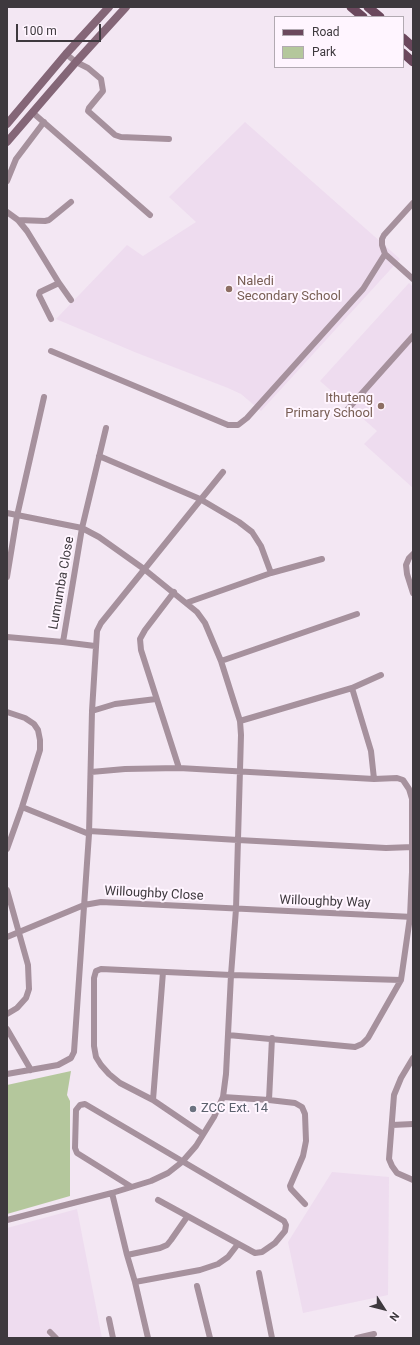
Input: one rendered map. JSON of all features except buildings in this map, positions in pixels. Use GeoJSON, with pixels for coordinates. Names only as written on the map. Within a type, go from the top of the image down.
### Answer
{"type":"FeatureCollection","features":[{"type":"Feature","properties":{"kind":"main road"},"geometry":{"type":"LineString","coordinates":[[7,124],[66,54],[110,7]]}},
{"type":"Feature","properties":{"kind":"main road"},"geometry":{"type":"LineString","coordinates":[[7,142],[126,7]]}},
{"type":"Feature","properties":{"kind":"main road"},"geometry":{"type":"LineString","coordinates":[[352,7],[362,16]]}},
{"type":"Feature","properties":{"kind":"main road"},"geometry":{"type":"LineString","coordinates":[[368,7],[378,13]]}},
{"type":"Feature","properties":{"kind":"main road"},"geometry":{"type":"LineString","coordinates":[[404,39],[413,47]]}},
{"type":"Feature","properties":{"kind":"main road"},"geometry":{"type":"LineString","coordinates":[[404,54],[413,62]]}},
{"type":"Feature","properties":{"kind":"street"},"geometry":{"type":"LineString","coordinates":[[66,54],[76,62],[88,68],[101,79],[103,90],[88,111],[104,126],[115,135],[121,137],[169,139]]}},
{"type":"Feature","properties":{"kind":"street"},"geometry":{"type":"LineString","coordinates":[[32,112],[150,215]]}},
{"type":"Feature","properties":{"kind":"street"},"geometry":{"type":"LineString","coordinates":[[7,181],[16,159],[44,122]]}},
{"type":"Feature","properties":{"kind":"street"},"geometry":{"type":"LineString","coordinates":[[18,220],[49,220],[71,202]]}},
{"type":"Feature","properties":{"kind":"street"},"geometry":{"type":"LineString","coordinates":[[413,203],[382,239],[385,254],[413,279]]}},
{"type":"Feature","properties":{"kind":"street"},"geometry":{"type":"LineString","coordinates":[[7,212],[18,220],[28,233],[71,300]]}},
{"type":"Feature","properties":{"kind":"street"},"geometry":{"type":"LineString","coordinates":[[51,351],[228,425],[238,425],[248,418],[363,289],[385,254]]}},
{"type":"Feature","properties":{"kind":"street"},"geometry":{"type":"LineString","coordinates":[[51,319],[39,293],[59,283]]}},
{"type":"Feature","properties":{"kind":"street"},"geometry":{"type":"LineString","coordinates":[[347,410],[413,336]]}},
{"type":"Feature","properties":{"kind":"street"},"geometry":{"type":"LineString","coordinates":[[7,577],[17,516],[44,397]]}},
{"type":"Feature","properties":{"kind":"street","name":"Lumumba Close"},"geometry":{"type":"LineString","coordinates":[[63,642],[82,528],[106,428]]}},
{"type":"Feature","properties":{"kind":"street"},"geometry":{"type":"LineString","coordinates":[[100,456],[200,499],[239,522],[252,532],[261,546],[271,573]]}},
{"type":"Feature","properties":{"kind":"street"},"geometry":{"type":"LineString","coordinates":[[7,1074],[62,1063],[71,1058],[74,1052],[89,832],[92,711],[97,631],[101,623],[223,472]]}},
{"type":"Feature","properties":{"kind":"street"},"geometry":{"type":"LineString","coordinates":[[7,514],[82,528],[99,537],[144,569],[197,612],[205,623],[221,661],[240,721],[241,735],[236,909],[226,1074],[223,1097],[203,1134],[182,1162],[168,1173],[151,1181],[130,1186],[112,1193],[7,1220]]}},
{"type":"Feature","properties":{"kind":"street"},"geometry":{"type":"LineString","coordinates":[[413,554],[409,558],[406,565],[407,574],[413,593]]}},
{"type":"Feature","properties":{"kind":"street"},"geometry":{"type":"LineString","coordinates":[[186,603],[271,573],[322,559]]}},
{"type":"Feature","properties":{"kind":"street"},"geometry":{"type":"LineString","coordinates":[[174,592],[140,639],[141,650],[179,768]]}},
{"type":"Feature","properties":{"kind":"street"},"geometry":{"type":"LineString","coordinates":[[221,661],[357,614]]}},
{"type":"Feature","properties":{"kind":"street"},"geometry":{"type":"LineString","coordinates":[[7,637],[95,646]]}},
{"type":"Feature","properties":{"kind":"street"},"geometry":{"type":"LineString","coordinates":[[240,721],[352,688],[381,675]]}},
{"type":"Feature","properties":{"kind":"street"},"geometry":{"type":"LineString","coordinates":[[352,688],[371,751],[374,779]]}},
{"type":"Feature","properties":{"kind":"street"},"geometry":{"type":"LineString","coordinates":[[92,711],[115,704],[156,699]]}},
{"type":"Feature","properties":{"kind":"street"},"geometry":{"type":"LineString","coordinates":[[7,712],[25,718],[34,724],[38,730],[40,740],[40,750],[7,849]]}},
{"type":"Feature","properties":{"kind":"street"},"geometry":{"type":"LineString","coordinates":[[91,772],[125,769],[179,768],[374,779],[397,778],[403,780],[409,789],[412,799],[412,917],[401,980],[368,1038],[362,1044],[354,1047],[228,1035]]}},
{"type":"Feature","properties":{"kind":"street"},"geometry":{"type":"LineString","coordinates":[[22,807],[89,832],[386,848],[413,847]]}},
{"type":"Feature","properties":{"kind":"street"},"geometry":{"type":"LineString","coordinates":[[7,890],[28,965],[29,989],[26,998],[17,1008],[7,1014]]}},
{"type":"Feature","properties":{"kind":"street","name":"Willoughby Close"},"geometry":{"type":"LineString","coordinates":[[7,937],[84,905],[101,902],[236,909]]}},
{"type":"Feature","properties":{"kind":"street","name":"Willoughby Way"},"geometry":{"type":"LineString","coordinates":[[236,909],[412,917]]}},
{"type":"Feature","properties":{"kind":"street"},"geometry":{"type":"LineString","coordinates":[[203,1134],[153,1100],[120,1083],[109,1074],[96,1057],[94,1046],[94,978],[96,972],[101,969],[231,975],[401,980]]}},
{"type":"Feature","properties":{"kind":"street"},"geometry":{"type":"LineString","coordinates":[[153,1100],[163,972]]}},
{"type":"Feature","properties":{"kind":"street"},"geometry":{"type":"LineString","coordinates":[[7,1029],[31,1070]]}},
{"type":"Feature","properties":{"kind":"street"},"geometry":{"type":"LineString","coordinates":[[269,1100],[272,1038]]}},
{"type":"Feature","properties":{"kind":"street"},"geometry":{"type":"LineString","coordinates":[[413,1058],[401,1078],[394,1095],[390,1159],[392,1166],[397,1173],[413,1180]]}},
{"type":"Feature","properties":{"kind":"street"},"geometry":{"type":"LineString","coordinates":[[223,1097],[295,1103],[302,1107],[305,1114],[306,1141],[303,1156],[290,1186],[291,1189],[306,1204]]}},
{"type":"Feature","properties":{"kind":"street"},"geometry":{"type":"LineString","coordinates":[[130,1186],[77,1153],[75,1148],[76,1110],[80,1105],[85,1104],[284,1221],[286,1226],[285,1231],[275,1243],[262,1252],[254,1253],[158,1200]]}},
{"type":"Feature","properties":{"kind":"street"},"geometry":{"type":"LineString","coordinates":[[392,1125],[413,1124]]}},
{"type":"Feature","properties":{"kind":"street"},"geometry":{"type":"LineString","coordinates":[[112,1193],[148,1338]]}},
{"type":"Feature","properties":{"kind":"street"},"geometry":{"type":"LineString","coordinates":[[127,1255],[160,1248],[167,1245],[187,1217]]}},
{"type":"Feature","properties":{"kind":"street"},"geometry":{"type":"LineString","coordinates":[[135,1282],[200,1270],[218,1264],[228,1257],[238,1244]]}},
{"type":"Feature","properties":{"kind":"street"},"geometry":{"type":"LineString","coordinates":[[259,1273],[272,1338]]}},
{"type":"Feature","properties":{"kind":"street"},"geometry":{"type":"LineString","coordinates":[[197,1286],[210,1338]]}},
{"type":"Feature","properties":{"kind":"street"},"geometry":{"type":"LineString","coordinates":[[109,1319],[113,1338]]}},
{"type":"Feature","properties":{"kind":"street"},"geometry":{"type":"LineString","coordinates":[[50,1332],[56,1338]]}},
{"type":"Feature","properties":{"kind":"street"},"geometry":{"type":"LineString","coordinates":[[357,1338],[374,1334]]}},
{"type":"Feature","properties":{"kind":"shaded area","name":"Naledi Secondary School"},"geometry":{"type":"Polygon","coordinates":[[[245,122],[400,259],[261,411],[241,394],[228,388],[137,353],[56,319],[127,245],[143,256],[196,222],[169,197],[245,122]]]}},
{"type":"Feature","properties":{"kind":"shaded area","name":"Ithuteng Primary School"},"geometry":{"type":"Polygon","coordinates":[[[409,283],[413,287],[413,488],[364,444],[377,431],[320,381],[409,283]]]}},
{"type":"Feature","properties":{"kind":"shaded area"},"geometry":{"type":"Polygon","coordinates":[[[332,1172],[389,1177],[388,1295],[303,1313],[288,1242],[332,1172]]]}},
{"type":"Feature","properties":{"kind":"shaded area"},"geometry":{"type":"Polygon","coordinates":[[[77,1209],[102,1338],[7,1338],[7,1228],[77,1209]]]}},
{"type":"Feature","properties":{"kind":"green space"},"geometry":{"type":"Polygon","coordinates":[[[71,1071],[67,1095],[70,1101],[70,1196],[7,1214],[7,1085],[71,1071]]]}},
{"type":"Feature","properties":{"kind":"place","name":"Naledi Secondary School"},"geometry":{"type":"Point","coordinates":[229,289]}},
{"type":"Feature","properties":{"kind":"place","name":"Ithuteng Primary School"},"geometry":{"type":"Point","coordinates":[381,406]}},
{"type":"Feature","properties":{"kind":"place","name":"ZCC Ext. 14"},"geometry":{"type":"Point","coordinates":[193,1109]}}]}
